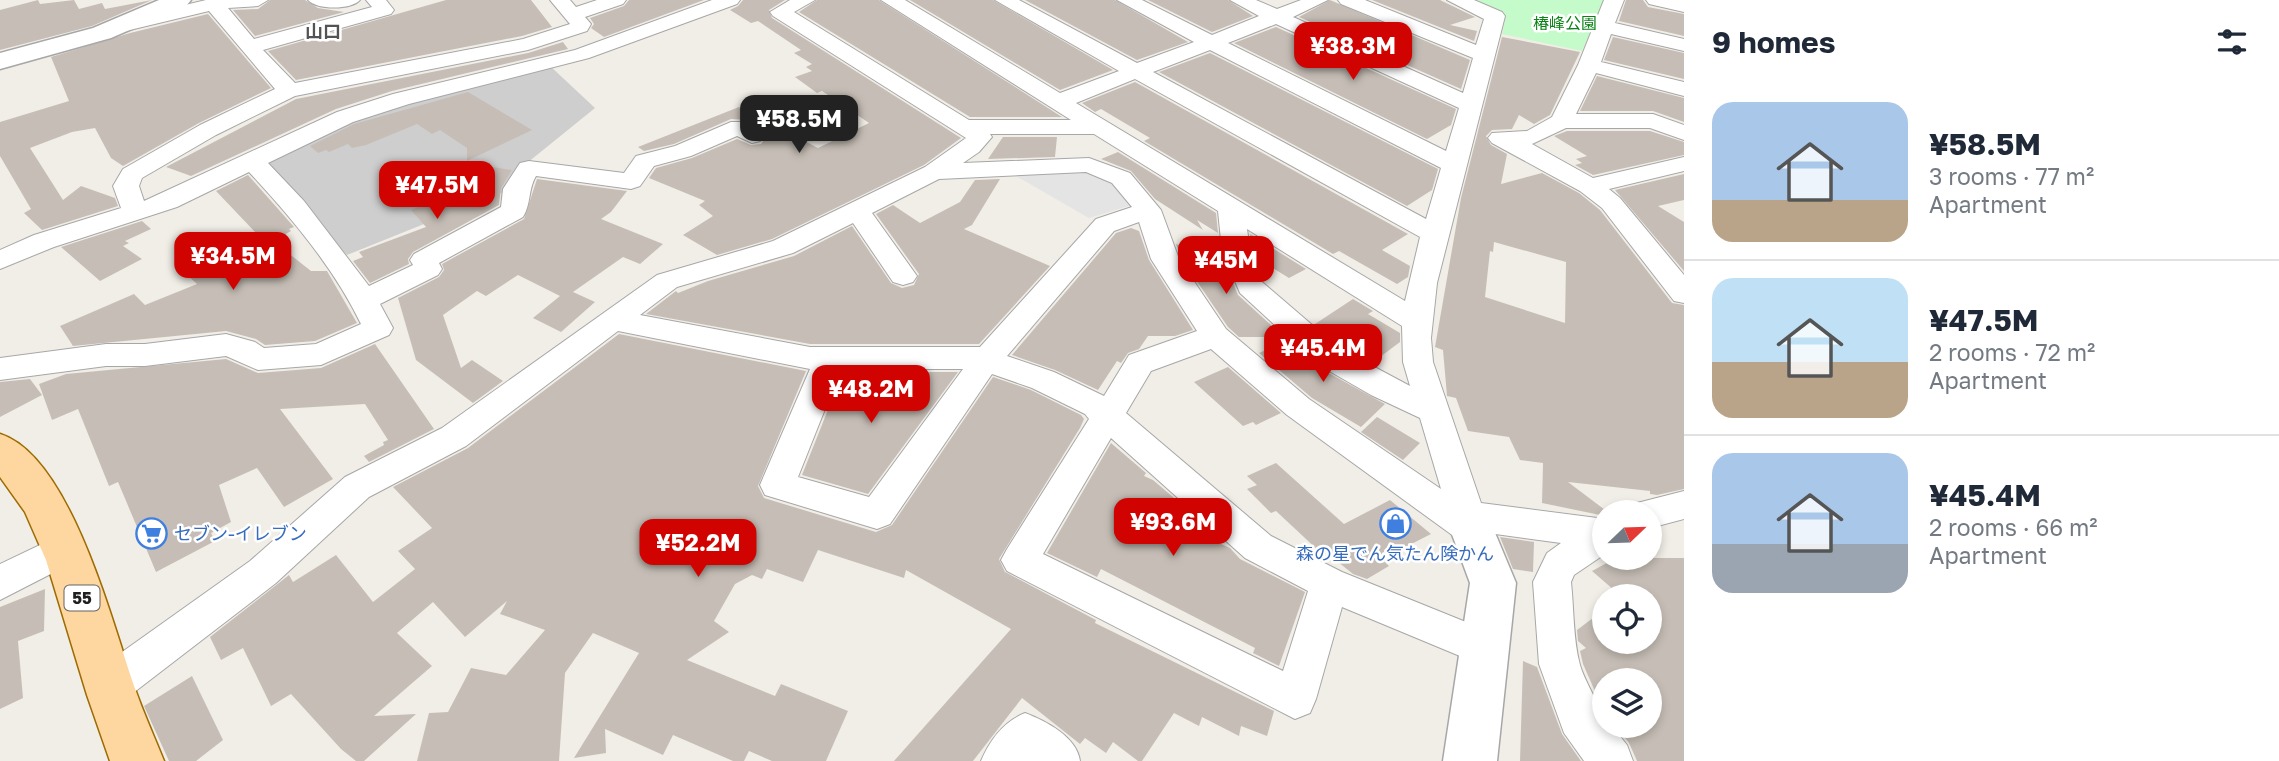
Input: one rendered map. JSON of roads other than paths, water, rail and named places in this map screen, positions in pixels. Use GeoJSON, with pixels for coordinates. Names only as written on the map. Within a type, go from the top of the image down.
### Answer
{"type":"FeatureCollection","features":[{"type":"Feature","properties":{"kind":"main road","name":"55"},"geometry":{"type":"LineString","coordinates":[[0,450],[16,464],[40,497],[75,576],[109,686],[137,761]]}},
{"type":"Feature","properties":{"kind":"street"},"geometry":{"type":"LineString","coordinates":[[113,28],[137,8],[165,0]]}},
{"type":"Feature","properties":{"kind":"street"},"geometry":{"type":"LineString","coordinates":[[137,8],[179,0]]}},
{"type":"Feature","properties":{"kind":"street"},"geometry":{"type":"LineString","coordinates":[[0,61],[113,28],[214,4],[258,0]]}},
{"type":"Feature","properties":{"kind":"street"},"geometry":{"type":"LineString","coordinates":[[318,0],[350,0]]}},
{"type":"Feature","properties":{"kind":"street"},"geometry":{"type":"LineString","coordinates":[[250,47],[384,10],[376,0]]}},
{"type":"Feature","properties":{"kind":"street"},"geometry":{"type":"LineString","coordinates":[[567,7],[615,0]]}},
{"type":"Feature","properties":{"kind":"street"},"geometry":{"type":"LineString","coordinates":[[109,686],[262,572],[356,487],[454,437],[667,282],[783,247],[934,172],[971,147],[980,136],[780,12],[806,0]]}},
{"type":"Feature","properties":{"kind":"street"},"geometry":{"type":"LineString","coordinates":[[891,0],[1415,320]]}},
{"type":"Feature","properties":{"kind":"street"},"geometry":{"type":"LineString","coordinates":[[1005,0],[1436,235]]}},
{"type":"Feature","properties":{"kind":"street"},"geometry":{"type":"LineString","coordinates":[[1127,0],[1207,43],[1455,165]]}},
{"type":"Feature","properties":{"kind":"street"},"geometry":{"type":"LineString","coordinates":[[1240,0],[1468,117],[1589,186],[1611,203],[1684,294]]}},
{"type":"Feature","properties":{"kind":"street"},"geometry":{"type":"LineString","coordinates":[[1058,102],[1318,0]]}},
{"type":"Feature","properties":{"kind":"street"},"geometry":{"type":"LineString","coordinates":[[1348,0],[1483,55]]}},
{"type":"Feature","properties":{"kind":"street"},"geometry":{"type":"LineString","coordinates":[[1457,0],[1495,16],[1415,320],[1418,362],[1470,522],[1493,583],[1470,761]]}},
{"type":"Feature","properties":{"kind":"street"},"geometry":{"type":"LineString","coordinates":[[1561,121],[1589,65],[1614,0]]}},
{"type":"Feature","properties":{"kind":"street"},"geometry":{"type":"LineString","coordinates":[[1656,0],[1684,6]]}},
{"type":"Feature","properties":{"kind":"street"},"geometry":{"type":"LineString","coordinates":[[0,260],[44,241],[135,212],[212,183],[251,160],[374,107],[582,54],[725,1]]}},
{"type":"Feature","properties":{"kind":"street"},"geometry":{"type":"LineString","coordinates":[[214,4],[271,74],[290,90]]}},
{"type":"Feature","properties":{"kind":"street"},"geometry":{"type":"LineString","coordinates":[[135,212],[126,186],[132,174],[208,130],[290,90],[335,84],[528,44],[580,27],[582,24],[567,7]]}},
{"type":"Feature","properties":{"kind":"street"},"geometry":{"type":"LineString","coordinates":[[1604,26],[1684,45]]}},
{"type":"Feature","properties":{"kind":"street"},"geometry":{"type":"LineString","coordinates":[[1589,65],[1684,89]]}},
{"type":"Feature","properties":{"kind":"street"},"geometry":{"type":"LineString","coordinates":[[1506,139],[1535,136],[1561,121],[1653,121],[1684,133]]}},
{"type":"Feature","properties":{"kind":"street"},"geometry":{"type":"LineString","coordinates":[[364,300],[428,269],[424,260],[514,211],[516,189],[529,168],[631,181],[645,161],[683,151],[739,127],[752,136]]}},
{"type":"Feature","properties":{"kind":"street"},"geometry":{"type":"LineString","coordinates":[[967,127],[1097,127]]}},
{"type":"Feature","properties":{"kind":"street"},"geometry":{"type":"LineString","coordinates":[[0,369],[95,356],[145,355],[226,345],[244,349],[258,359],[321,354],[378,328],[364,300],[295,206],[251,160]]}},
{"type":"Feature","properties":{"kind":"street"},"geometry":{"type":"LineString","coordinates":[[1589,186],[1684,164]]}},
{"type":"Feature","properties":{"kind":"street"},"geometry":{"type":"LineString","coordinates":[[934,172],[1089,165],[1121,178],[1148,210],[1165,259],[1215,336],[1298,407],[1470,522],[1592,534]]}},
{"type":"Feature","properties":{"kind":"street"},"geometry":{"type":"LineString","coordinates":[[1231,208],[1236,250],[1250,286],[1328,356],[1382,387],[1434,411]]}},
{"type":"Feature","properties":{"kind":"street"},"geometry":{"type":"LineString","coordinates":[[829,360],[777,485],[877,514],[986,360],[1105,225],[1148,210]]}},
{"type":"Feature","properties":{"kind":"street"},"geometry":{"type":"LineString","coordinates":[[858,211],[903,276]]}},
{"type":"Feature","properties":{"kind":"street"},"geometry":{"type":"LineString","coordinates":[[1654,258],[1684,252]]}},
{"type":"Feature","properties":{"kind":"street"},"geometry":{"type":"LineString","coordinates":[[616,321],[829,360],[986,360],[1043,380],[1096,405],[1258,547],[1329,584],[1484,648]]}},
{"type":"Feature","properties":{"kind":"street"},"geometry":{"type":"LineString","coordinates":[[1215,336],[1140,363],[1020,560],[1295,699],[1329,584]]}},
{"type":"Feature","properties":{"kind":"street"},"geometry":{"type":"LineString","coordinates":[[1662,510],[1684,505]]}},
{"type":"Feature","properties":{"kind":"street"},"geometry":{"type":"LineString","coordinates":[[1592,542],[1560,564],[1552,582],[1559,664],[1579,718],[1611,761]]}},
{"type":"Feature","properties":{"kind":"street"},"geometry":{"type":"LineString","coordinates":[[0,583],[63,550]]}},
{"type":"Feature","properties":{"kind":"street"},"geometry":{"type":"LineString","coordinates":[[1003,761],[1025,734],[1059,759]]}},
{"type":"Feature","properties":{"kind":"place","name":"森の星でん気たん険かん"},"geometry":{"type":"Point","coordinates":[1395,523]}},
{"type":"Feature","properties":{"kind":"place","name":"セブン-イレブン"},"geometry":{"type":"Point","coordinates":[151,534]}},
{"type":"Feature","properties":{"kind":"district","name":"山口"},"geometry":{"type":"Point","coordinates":[323,32]}},
{"type":"Feature","properties":{"kind":"park label","name":"椿峰公園"},"geometry":{"type":"Point","coordinates":[1565,23]}}]}
